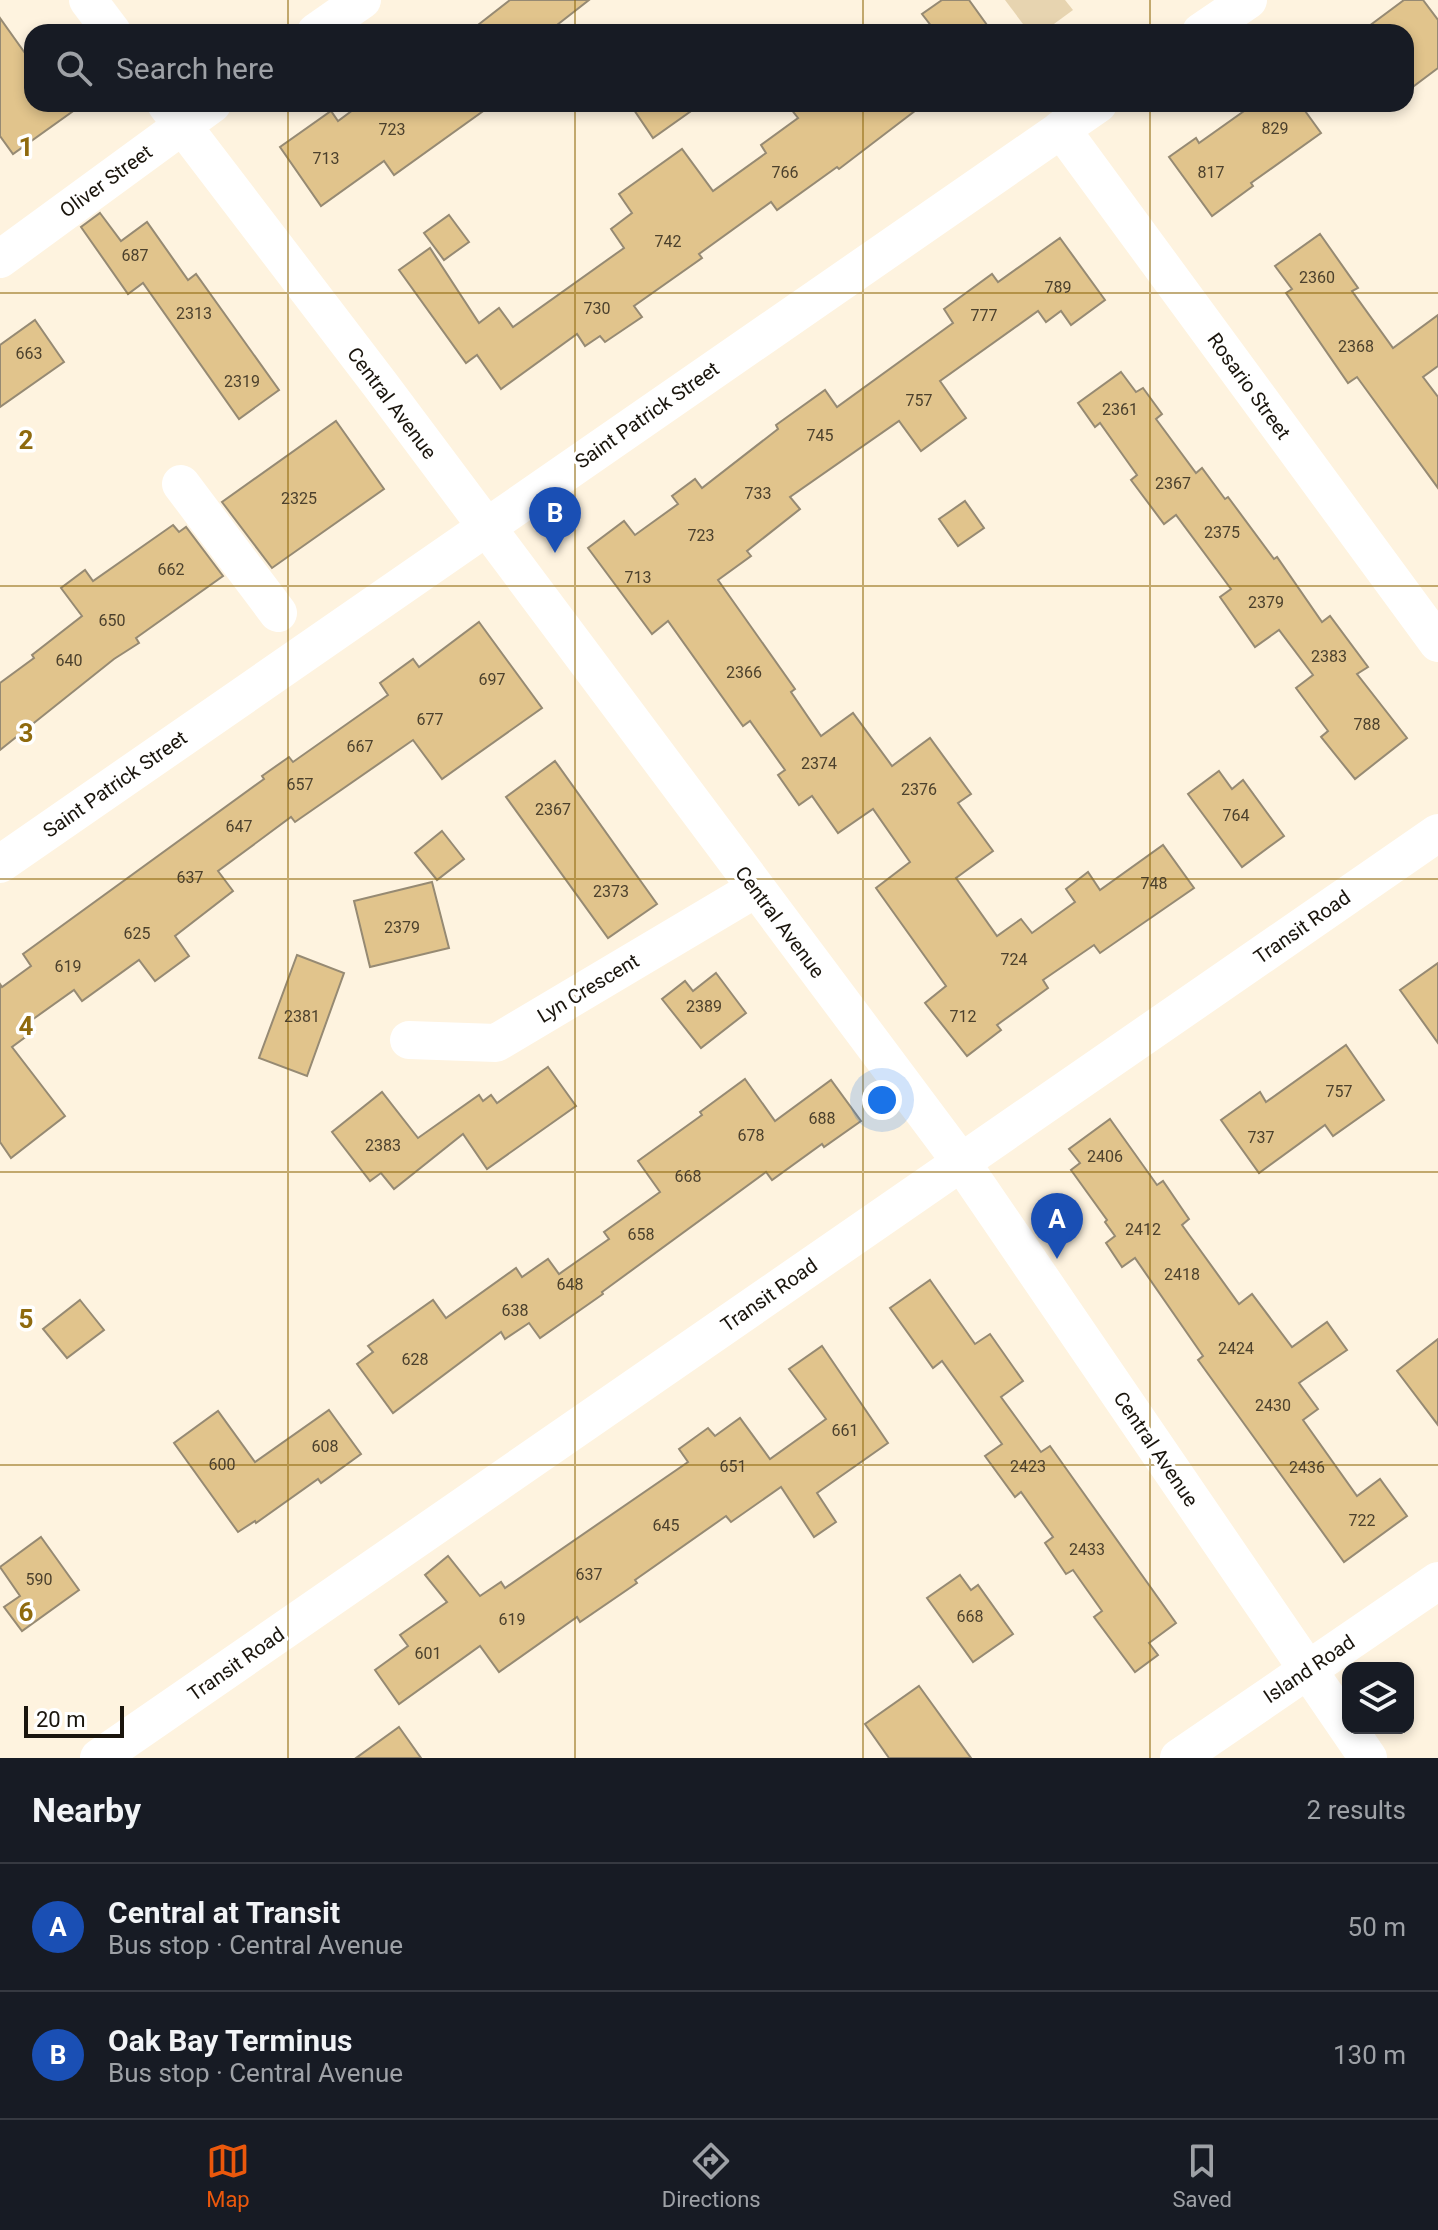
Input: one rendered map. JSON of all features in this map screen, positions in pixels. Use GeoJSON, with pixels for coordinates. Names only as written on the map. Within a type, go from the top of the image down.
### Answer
{"type":"FeatureCollection","features":[{"type":"Feature","properties":{"kind":"street"},"geometry":{"type":"LineString","coordinates":[[88,0],[106,24]]}},
{"type":"Feature","properties":{"kind":"street"},"geometry":{"type":"LineString","coordinates":[[328,24],[362,0]]}},
{"type":"Feature","properties":{"kind":"street"},"geometry":{"type":"LineString","coordinates":[[1213,24],[1248,0]]}},
{"type":"Feature","properties":{"kind":"street","name":"Oliver Street"},"geometry":{"type":"LineString","coordinates":[[0,259],[186,112]]}},
{"type":"Feature","properties":{"kind":"street","name":"Central Avenue"},"geometry":{"type":"LineString","coordinates":[[188,112],[485,527],[961,1162],[1368,1758]]}},
{"type":"Feature","properties":{"kind":"street","name":"Saint Patrick Street"},"geometry":{"type":"LineString","coordinates":[[0,864],[1086,112]]}},
{"type":"Feature","properties":{"kind":"street","name":"Rosario Street"},"geometry":{"type":"LineString","coordinates":[[1061,129],[1438,643]]}},
{"type":"Feature","properties":{"kind":"street"},"geometry":{"type":"LineString","coordinates":[[181,484],[278,613]]}},
{"type":"Feature","properties":{"kind":"street","name":"Transit Road"},"geometry":{"type":"LineString","coordinates":[[99,1758],[1438,833]]}},
{"type":"Feature","properties":{"kind":"street","name":"Lyn Crescent"},"geometry":{"type":"LineString","coordinates":[[409,1040],[496,1043],[755,889]]}},
{"type":"Feature","properties":{"kind":"street","name":"Island Road"},"geometry":{"type":"LineString","coordinates":[[1179,1758],[1438,1581]]}},
{"type":"Feature","properties":{"kind":"shaded area"},"geometry":{"type":"Polygon","coordinates":[[[1005,0],[1065,0],[1073,10],[1054,24],[1023,24],[1005,0]]]}},
{"type":"Feature","properties":{"kind":"building"},"geometry":{"type":"Polygon","coordinates":[[[510,0],[589,0],[558,24],[479,24],[510,0]]]}},
{"type":"Feature","properties":{"kind":"building"},"geometry":{"type":"Polygon","coordinates":[[[942,0],[969,0],[986,24],[930,24],[922,14],[942,0]]]}},
{"type":"Feature","properties":{"kind":"building"},"geometry":{"type":"Polygon","coordinates":[[[1404,0],[1423,0],[1438,20],[1438,68],[1414,86],[1414,24],[1372,24],[1404,0]]]}},
{"type":"Feature","properties":{"kind":"building"},"geometry":{"type":"Polygon","coordinates":[[[0,18],[24,52],[24,112],[72,112],[13,154],[0,136],[0,18]]]}},
{"type":"Feature","properties":{"kind":"building"},"geometry":{"type":"Polygon","coordinates":[[[330,112],[338,121],[350,112],[482,112],[394,175],[384,161],[321,206],[280,147],[330,112]]]}},
{"type":"Feature","properties":{"kind":"building"},"geometry":{"type":"Polygon","coordinates":[[[635,112],[690,112],[653,138],[635,112]]]}},
{"type":"Feature","properties":{"kind":"building"},"geometry":{"type":"Polygon","coordinates":[[[793,112],[914,112],[839,169],[837,167],[777,210],[771,202],[699,254],[702,258],[634,306],[642,317],[605,342],[600,336],[585,346],[577,334],[501,389],[477,355],[466,363],[399,270],[430,248],[479,323],[499,308],[513,327],[624,248],[611,229],[632,213],[619,194],[682,149],[713,191],[766,153],[761,145],[798,118],[793,112]]]}},
{"type":"Feature","properties":{"kind":"building"},"geometry":{"type":"Polygon","coordinates":[[[1243,112],[1306,112],[1321,133],[1251,183],[1253,186],[1212,216],[1169,157],[1196,138],[1199,143],[1243,112]]]}},
{"type":"Feature","properties":{"kind":"building"},"geometry":{"type":"Polygon","coordinates":[[[100,213],[121,241],[147,222],[188,280],[196,274],[279,390],[239,419],[143,283],[128,294],[81,227],[100,213]]]}},
{"type":"Feature","properties":{"kind":"building"},"geometry":{"type":"Polygon","coordinates":[[[449,215],[469,242],[444,260],[424,233],[449,215]]]}},
{"type":"Feature","properties":{"kind":"building"},"geometry":{"type":"Polygon","coordinates":[[[1320,234],[1358,288],[1352,291],[1393,348],[1438,315],[1438,366],[1423,377],[1438,397],[1438,488],[1357,377],[1348,383],[1286,293],[1292,289],[1275,266],[1320,234]]]}},
{"type":"Feature","properties":{"kind":"building"},"geometry":{"type":"Polygon","coordinates":[[[1060,238],[1105,300],[1071,325],[1061,311],[1046,322],[1038,311],[940,381],[966,418],[921,451],[899,421],[790,497],[800,509],[747,551],[751,556],[718,580],[795,689],[791,692],[821,736],[853,713],[892,766],[930,738],[971,794],[958,803],[993,851],[956,878],[997,936],[1021,919],[1032,933],[1075,902],[1066,889],[1088,872],[1100,890],[1163,845],[1194,888],[1100,953],[1094,945],[1043,980],[1048,988],[997,1025],[1001,1030],[967,1056],[925,1003],[946,986],[876,888],[910,862],[873,809],[838,833],[812,796],[799,805],[778,775],[785,770],[750,721],[743,726],[668,621],[652,634],[588,548],[624,521],[635,535],[678,504],[672,496],[695,479],[702,488],[778,429],[776,425],[825,390],[837,407],[953,323],[944,309],[992,274],[998,282],[1060,238]]]}},
{"type":"Feature","properties":{"kind":"building"},"geometry":{"type":"Polygon","coordinates":[[[35,320],[64,362],[0,407],[0,345],[35,320]]]}},
{"type":"Feature","properties":{"kind":"building"},"geometry":{"type":"Polygon","coordinates":[[[1121,372],[1136,392],[1143,388],[1162,414],[1156,419],[1196,473],[1202,468],[1225,499],[1228,497],[1274,559],[1277,557],[1322,622],[1330,616],[1368,667],[1357,674],[1407,738],[1355,779],[1321,737],[1328,731],[1296,688],[1313,675],[1279,630],[1255,647],[1220,597],[1231,589],[1176,515],[1164,524],[1131,480],[1137,475],[1100,423],[1095,427],[1078,403],[1121,372]]]}},
{"type":"Feature","properties":{"kind":"building"},"geometry":{"type":"Polygon","coordinates":[[[336,421],[384,489],[272,568],[222,502],[336,421]]]}},
{"type":"Feature","properties":{"kind":"building"},"geometry":{"type":"Polygon","coordinates":[[[965,501],[984,528],[958,546],[939,519],[965,501]]]}},
{"type":"Feature","properties":{"kind":"building"},"geometry":{"type":"Polygon","coordinates":[[[173,525],[179,532],[186,527],[223,576],[136,638],[139,643],[114,659],[0,750],[0,683],[82,616],[61,588],[85,570],[93,581],[173,525]]]}},
{"type":"Feature","properties":{"kind":"building"},"geometry":{"type":"Polygon","coordinates":[[[479,622],[542,708],[442,779],[413,740],[295,822],[291,817],[218,871],[233,891],[175,936],[189,956],[155,981],[139,960],[82,1001],[74,990],[29,1022],[35,1030],[12,1047],[65,1116],[11,1158],[0,1142],[0,984],[2,987],[31,966],[23,954],[264,779],[262,776],[289,757],[293,762],[388,695],[380,683],[413,659],[419,667],[479,622]]]}},
{"type":"Feature","properties":{"kind":"building"},"geometry":{"type":"Polygon","coordinates":[[[555,761],[657,904],[608,938],[506,797],[555,761]]]}},
{"type":"Feature","properties":{"kind":"building"},"geometry":{"type":"Polygon","coordinates":[[[1219,771],[1232,789],[1243,780],[1284,836],[1242,867],[1188,794],[1219,771]]]}},
{"type":"Feature","properties":{"kind":"building"},"geometry":{"type":"Polygon","coordinates":[[[442,831],[464,859],[437,880],[415,853],[442,831]]]}},
{"type":"Feature","properties":{"kind":"building"},"geometry":{"type":"Polygon","coordinates":[[[432,882],[449,948],[370,967],[354,901],[432,882]]]}},
{"type":"Feature","properties":{"kind":"building"},"geometry":{"type":"Polygon","coordinates":[[[297,955],[344,973],[307,1076],[259,1058],[297,955]]]}},
{"type":"Feature","properties":{"kind":"building"},"geometry":{"type":"Polygon","coordinates":[[[1438,963],[1438,1043],[1400,990],[1438,963]]]}},
{"type":"Feature","properties":{"kind":"building"},"geometry":{"type":"Polygon","coordinates":[[[716,973],[746,1013],[701,1048],[662,999],[685,981],[693,991],[716,973]]]}},
{"type":"Feature","properties":{"kind":"building"},"geometry":{"type":"Polygon","coordinates":[[[1346,1045],[1384,1100],[1333,1136],[1325,1125],[1259,1173],[1221,1120],[1260,1092],[1266,1102],[1346,1045]]]}},
{"type":"Feature","properties":{"kind":"building"},"geometry":{"type":"Polygon","coordinates":[[[548,1067],[576,1106],[487,1169],[463,1134],[394,1189],[381,1173],[370,1181],[332,1132],[382,1092],[418,1138],[479,1095],[483,1101],[491,1095],[497,1103],[548,1067]]]}},
{"type":"Feature","properties":{"kind":"building"},"geometry":{"type":"Polygon","coordinates":[[[745,1079],[775,1121],[831,1080],[861,1121],[772,1180],[766,1172],[540,1338],[529,1323],[505,1339],[501,1332],[393,1413],[357,1364],[373,1352],[368,1346],[433,1300],[446,1318],[516,1268],[522,1277],[548,1259],[559,1274],[609,1239],[604,1232],[660,1192],[638,1161],[702,1115],[700,1112],[745,1079]]]}},
{"type":"Feature","properties":{"kind":"building"},"geometry":{"type":"Polygon","coordinates":[[[1110,1119],[1157,1185],[1163,1181],[1189,1219],[1182,1225],[1239,1304],[1252,1294],[1292,1347],[1327,1322],[1347,1350],[1299,1383],[1318,1409],[1303,1420],[1357,1496],[1380,1479],[1407,1516],[1344,1562],[1198,1360],[1203,1356],[1135,1258],[1122,1267],[1106,1243],[1115,1236],[1071,1170],[1080,1163],[1069,1149],[1110,1119]]]}},
{"type":"Feature","properties":{"kind":"building"},"geometry":{"type":"Polygon","coordinates":[[[930,1280],[975,1344],[990,1334],[1023,1381],[1001,1397],[1041,1452],[1050,1446],[1176,1623],[1149,1643],[1158,1655],[1135,1672],[1094,1617],[1102,1611],[1073,1570],[1066,1574],[1045,1543],[1053,1537],[1021,1492],[1015,1497],[985,1456],[1002,1444],[942,1361],[933,1368],[890,1308],[930,1280]]]}},
{"type":"Feature","properties":{"kind":"building"},"geometry":{"type":"Polygon","coordinates":[[[80,1300],[104,1330],[67,1358],[43,1329],[80,1300]]]}},
{"type":"Feature","properties":{"kind":"building"},"geometry":{"type":"Polygon","coordinates":[[[1438,1339],[1438,1425],[1397,1371],[1438,1339]]]}},
{"type":"Feature","properties":{"kind":"building"},"geometry":{"type":"Polygon","coordinates":[[[822,1346],[888,1443],[817,1493],[836,1522],[814,1537],[781,1487],[731,1522],[726,1516],[635,1580],[637,1583],[580,1622],[577,1617],[499,1672],[480,1646],[399,1704],[375,1670],[408,1646],[400,1635],[447,1602],[425,1575],[448,1556],[480,1596],[501,1582],[505,1588],[688,1462],[679,1449],[708,1428],[715,1436],[740,1418],[770,1459],[826,1419],[789,1369],[822,1346]]]}},
{"type":"Feature","properties":{"kind":"building"},"geometry":{"type":"Polygon","coordinates":[[[329,1410],[361,1454],[321,1483],[318,1479],[256,1523],[238,1532],[174,1443],[218,1411],[255,1462],[329,1410]]]}},
{"type":"Feature","properties":{"kind":"building"},"geometry":{"type":"Polygon","coordinates":[[[41,1537],[79,1590],[22,1631],[4,1607],[20,1596],[0,1567],[41,1537]]]}},
{"type":"Feature","properties":{"kind":"building"},"geometry":{"type":"Polygon","coordinates":[[[960,1575],[971,1590],[978,1585],[1013,1634],[973,1662],[927,1598],[960,1575]]]}},
{"type":"Feature","properties":{"kind":"building"},"geometry":{"type":"Polygon","coordinates":[[[919,1686],[971,1758],[889,1758],[865,1724],[919,1686]]]}},
{"type":"Feature","properties":{"kind":"building"},"geometry":{"type":"Polygon","coordinates":[[[399,1727],[421,1758],[356,1758],[399,1727]]]}},
{"type":"Feature","properties":{"kind":"place","name":"Oak Bay Terminus"},"geometry":{"type":"Point","coordinates":[555,553]}},
{"type":"Feature","properties":{"kind":"place","name":"Central at Transit"},"geometry":{"type":"Point","coordinates":[1057,1259]}}]}
